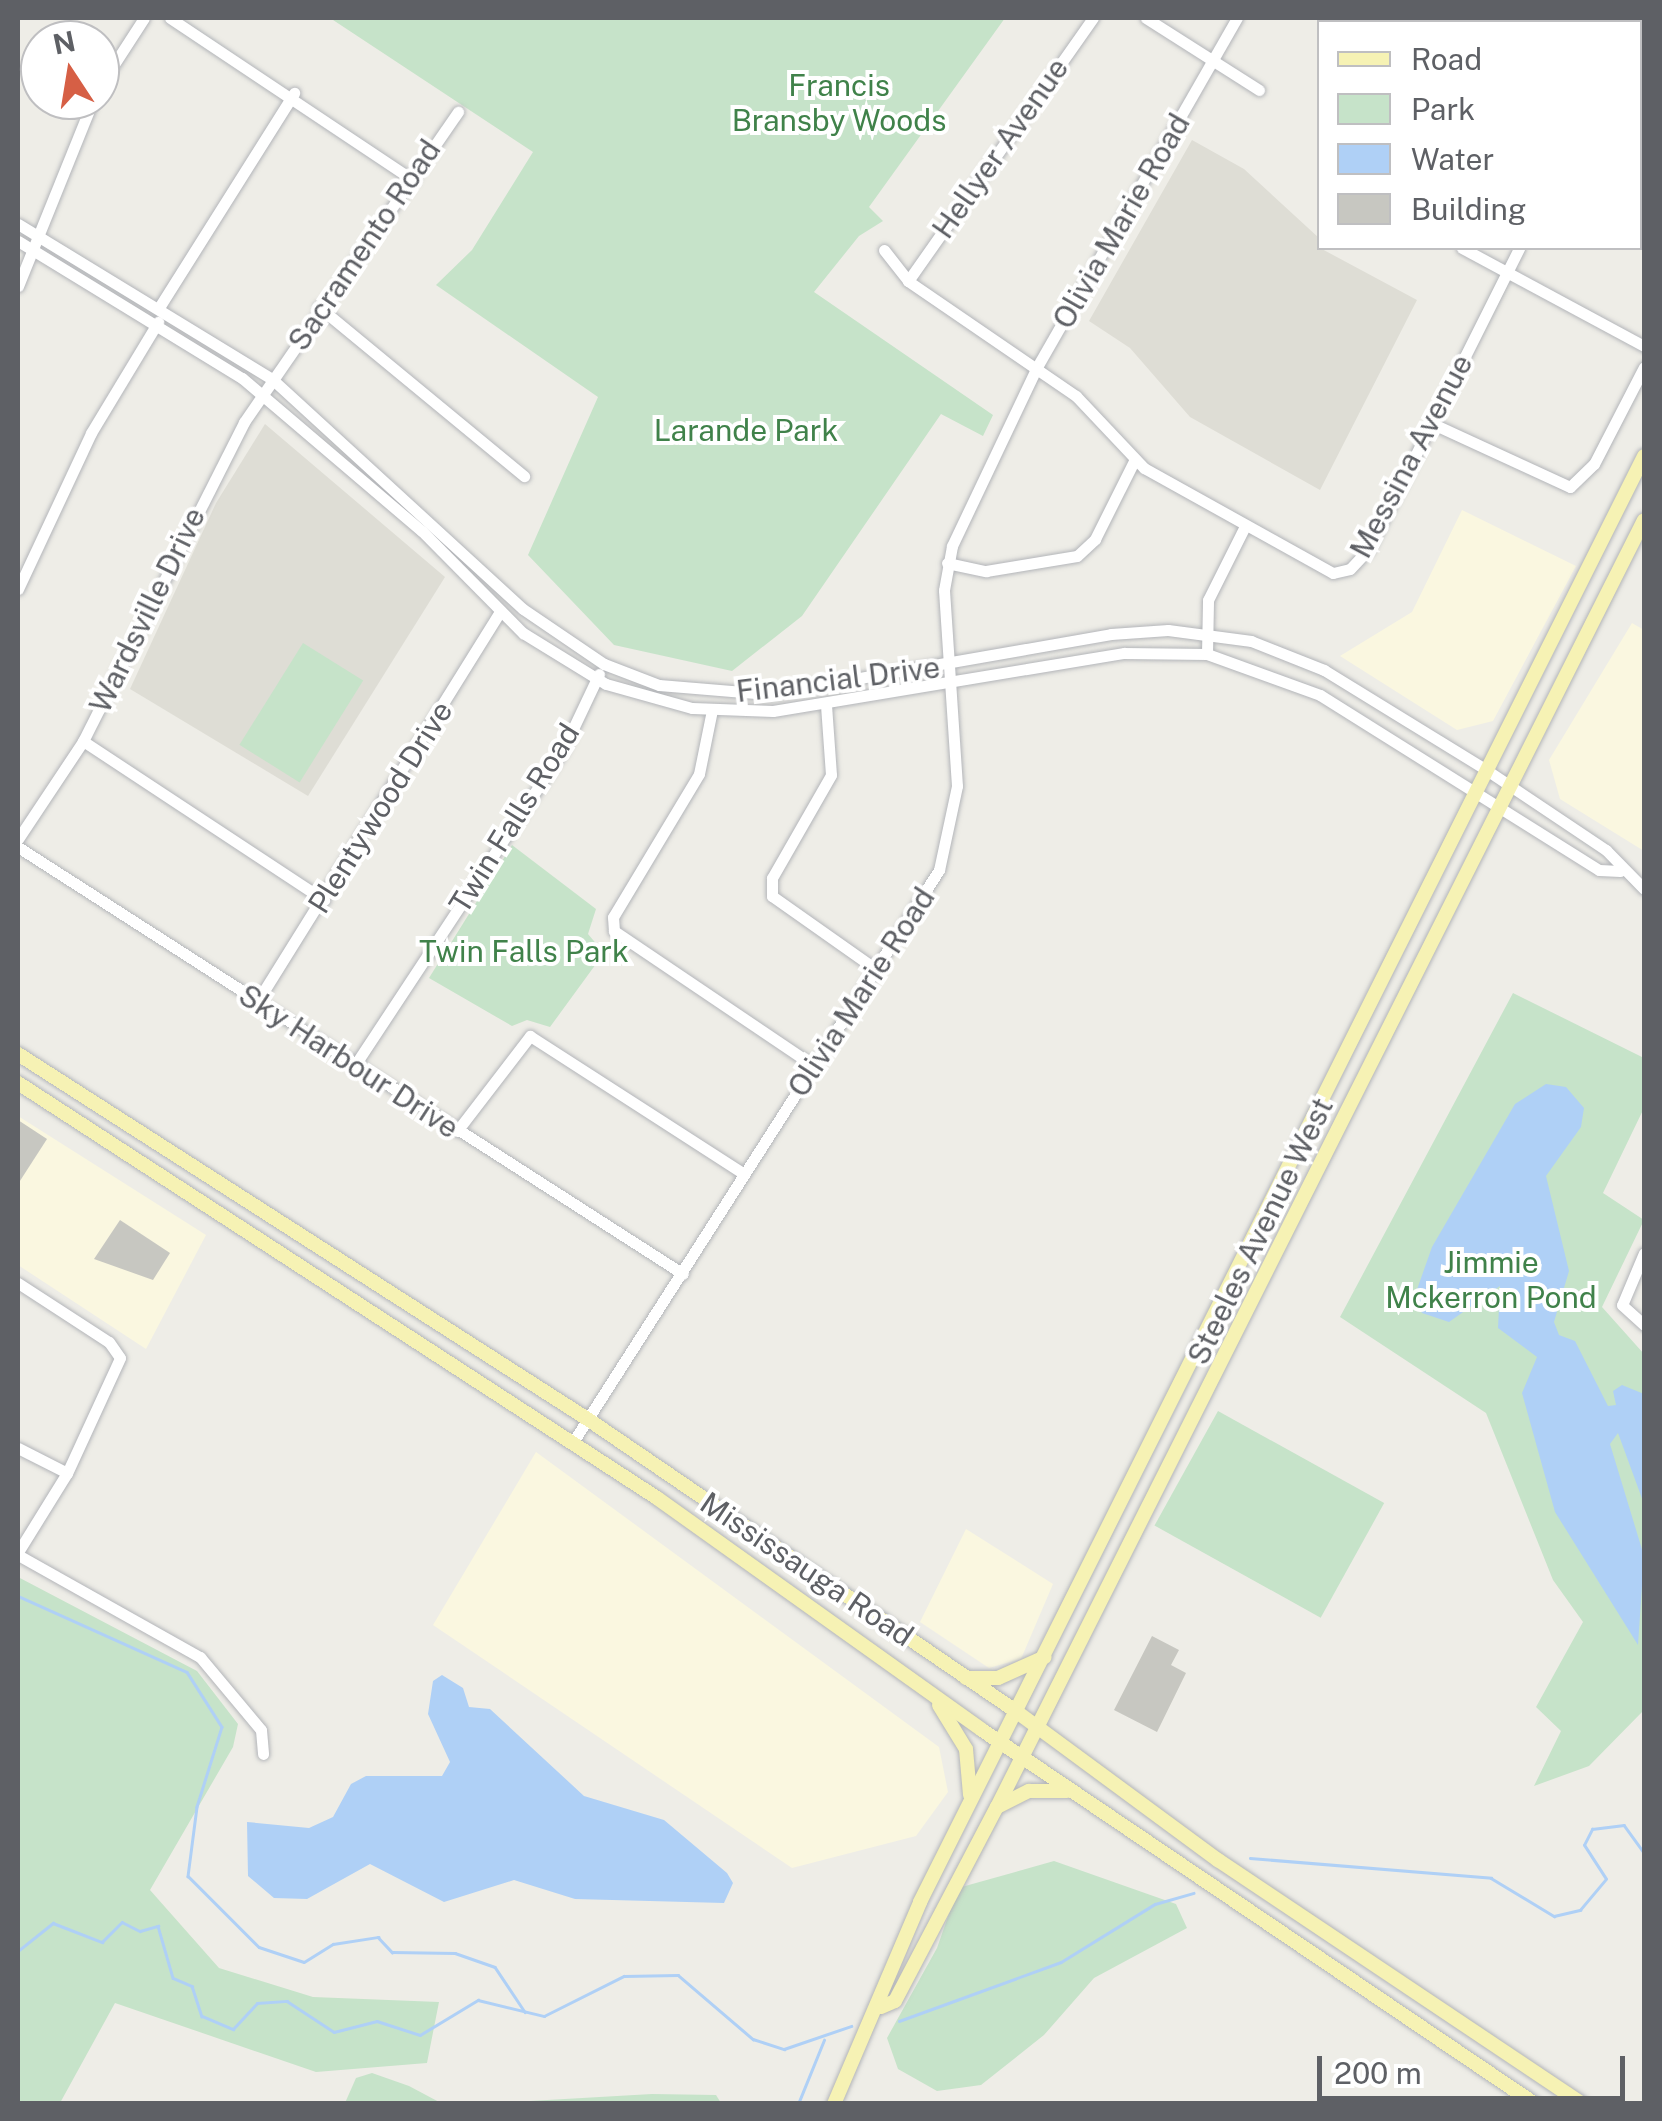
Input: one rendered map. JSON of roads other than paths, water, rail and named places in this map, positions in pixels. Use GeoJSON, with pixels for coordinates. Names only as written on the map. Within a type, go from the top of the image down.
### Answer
{"type":"FeatureCollection","features":[{"type":"Feature","properties":{"kind":"main road","name":"Steeles Avenue West"},"geometry":{"type":"LineString","coordinates":[[834,2104],[881,2007],[880,1994],[970,1801],[1644,456]]}},
{"type":"Feature","properties":{"kind":"main road","name":"Steeles Avenue West"},"geometry":{"type":"LineString","coordinates":[[881,2007],[894,2001],[997,1807],[1644,520]]}},
{"type":"Feature","properties":{"kind":"main road","name":"Mississauga Road"},"geometry":{"type":"LineString","coordinates":[[18,1054],[589,1420],[1017,1712],[1218,1860],[1583,2104]]}},
{"type":"Feature","properties":{"kind":"main road","name":"Mississauga Road"},"geometry":{"type":"LineString","coordinates":[[18,1082],[573,1442],[1000,1742],[1534,2104]]}},
{"type":"Feature","properties":{"kind":"main road"},"geometry":{"type":"LineString","coordinates":[[965,1678],[998,1678],[1045,1657]]}},
{"type":"Feature","properties":{"kind":"main road"},"geometry":{"type":"LineString","coordinates":[[921,1687],[960,1734],[970,1801]]}},
{"type":"Feature","properties":{"kind":"main road"},"geometry":{"type":"LineString","coordinates":[[997,1807],[1029,1791],[1074,1792]]}},
{"type":"Feature","properties":{"kind":"street"},"geometry":{"type":"LineString","coordinates":[[120,55],[144,18]]}},
{"type":"Feature","properties":{"kind":"street"},"geometry":{"type":"LineString","coordinates":[[170,18],[294,94],[413,180]]}},
{"type":"Feature","properties":{"kind":"street","name":"Hellyer Avenue"},"geometry":{"type":"LineString","coordinates":[[908,281],[978,170],[1038,102],[1093,18]]}},
{"type":"Feature","properties":{"kind":"street"},"geometry":{"type":"LineString","coordinates":[[1146,18],[1215,58],[1259,90]]}},
{"type":"Feature","properties":{"kind":"street","name":"Olivia Marie Road"},"geometry":{"type":"LineString","coordinates":[[573,1442],[939,870],[951,829],[952,683],[947,563],[1037,366],[1238,18]]}},
{"type":"Feature","properties":{"kind":"street"},"geometry":{"type":"LineString","coordinates":[[160,306],[294,94]]}},
{"type":"Feature","properties":{"kind":"street","name":"Sacramento Road"},"geometry":{"type":"LineString","coordinates":[[272,380],[319,307],[458,112]]}},
{"type":"Feature","properties":{"kind":"street"},"geometry":{"type":"LineString","coordinates":[[18,286],[85,120]]}},
{"type":"Feature","properties":{"kind":"street","name":"Financial Drive"},"geometry":{"type":"LineString","coordinates":[[18,224],[160,306],[272,380],[524,609],[604,664],[659,685],[768,694],[950,666],[1112,634],[1208,633],[1324,670],[1486,769],[1606,850],[1620,871],[1644,889]]}},
{"type":"Feature","properties":{"kind":"street","name":"Financial Drive"},"geometry":{"type":"LineString","coordinates":[[18,241],[158,322],[263,394],[422,531],[544,650],[596,679],[712,710],[826,705],[1124,653],[1207,654],[1320,695],[1598,870],[1620,871]]}},
{"type":"Feature","properties":{"kind":"street","name":"Messina Avenue"},"geometry":{"type":"LineString","coordinates":[[884,250],[908,281],[1037,366],[1135,459],[1244,528],[1333,572],[1350,569],[1368,550],[1518,250]]}},
{"type":"Feature","properties":{"kind":"street"},"geometry":{"type":"LineString","coordinates":[[1466,250],[1508,269],[1644,346]]}},
{"type":"Feature","properties":{"kind":"street"},"geometry":{"type":"LineString","coordinates":[[319,307],[524,476]]}},
{"type":"Feature","properties":{"kind":"street"},"geometry":{"type":"LineString","coordinates":[[18,589],[92,433],[158,322]]}},
{"type":"Feature","properties":{"kind":"street"},"geometry":{"type":"LineString","coordinates":[[1432,423],[1570,486],[1594,464],[1644,367]]}},
{"type":"Feature","properties":{"kind":"street","name":"Wardsville Drive"},"geometry":{"type":"LineString","coordinates":[[18,838],[82,740],[214,473],[272,380]]}},
{"type":"Feature","properties":{"kind":"street"},"geometry":{"type":"LineString","coordinates":[[947,563],[986,571],[1077,556],[1095,539],[1135,459]]}},
{"type":"Feature","properties":{"kind":"street"},"geometry":{"type":"LineString","coordinates":[[1207,654],[1208,600],[1244,528]]}},
{"type":"Feature","properties":{"kind":"street","name":"Plentywood Drive"},"geometry":{"type":"LineString","coordinates":[[257,1002],[324,900],[500,611]]}},
{"type":"Feature","properties":{"kind":"street","name":"Twin Falls Road"},"geometry":{"type":"LineString","coordinates":[[353,1068],[563,750],[604,664]]}},
{"type":"Feature","properties":{"kind":"street"},"geometry":{"type":"LineString","coordinates":[[826,705],[830,776],[772,878],[772,896],[877,970]]}},
{"type":"Feature","properties":{"kind":"street"},"geometry":{"type":"LineString","coordinates":[[712,710],[699,774],[613,916],[614,932],[814,1066]]}},
{"type":"Feature","properties":{"kind":"street"},"geometry":{"type":"LineString","coordinates":[[82,740],[324,900]]}},
{"type":"Feature","properties":{"kind":"street","name":"Sky Harbour Drive"},"geometry":{"type":"LineString","coordinates":[[18,846],[353,1068],[682,1274]]}},
{"type":"Feature","properties":{"kind":"street"},"geometry":{"type":"LineString","coordinates":[[457,1131],[530,1036],[744,1174]]}},
{"type":"Feature","properties":{"kind":"street"},"geometry":{"type":"LineString","coordinates":[[1644,1253],[1622,1305],[1644,1325]]}},
{"type":"Feature","properties":{"kind":"street"},"geometry":{"type":"LineString","coordinates":[[18,1283],[120,1355],[68,1473],[18,1553],[200,1657],[261,1730],[263,1754]]}},
{"type":"Feature","properties":{"kind":"street"},"geometry":{"type":"LineString","coordinates":[[18,1448],[68,1473]]}},
{"type":"Feature","properties":{"kind":"water"},"geometry":{"type":"Polygon","coordinates":[[[1546,1084],[1566,1087],[1584,1108],[1581,1127],[1546,1176],[1569,1271],[1554,1322],[1559,1335],[1575,1341],[1608,1406],[1616,1405],[1613,1391],[1622,1385],[1644,1394],[1644,1504],[1618,1433],[1610,1444],[1644,1556],[1638,1645],[1555,1512],[1522,1393],[1537,1357],[1498,1328],[1500,1286],[1449,1322],[1422,1313],[1414,1298],[1432,1247],[1515,1104],[1546,1084]]]}},
{"type":"Feature","properties":{"kind":"water"},"geometry":{"type":"Polygon","coordinates":[[[442,1675],[463,1688],[469,1707],[490,1709],[584,1796],[664,1820],[727,1873],[733,1883],[724,1903],[575,1899],[514,1880],[444,1902],[370,1864],[307,1899],[274,1898],[248,1876],[247,1822],[309,1828],[333,1817],[351,1784],[366,1776],[442,1776],[450,1762],[428,1714],[433,1681],[442,1675]]]}},
{"type":"Feature","properties":{"kind":"waterway"},"geometry":{"type":"LineString","coordinates":[[18,1596],[187,1672],[222,1727],[197,1807],[188,1876],[259,1947],[304,1962],[333,1944],[378,1937],[392,1952],[455,1953],[495,1967],[525,2012]]}},
{"type":"Feature","properties":{"kind":"waterway"},"geometry":{"type":"LineString","coordinates":[[1250,1858],[1491,1878],[1554,1916],[1580,1910],[1606,1879],[1584,1845],[1592,1829],[1624,1825],[1644,1853]]}},
{"type":"Feature","properties":{"kind":"waterway"},"geometry":{"type":"LineString","coordinates":[[899,2021],[1061,1962],[1155,1904],[1193,1893]]}},
{"type":"Feature","properties":{"kind":"waterway"},"geometry":{"type":"LineString","coordinates":[[18,1951],[53,1923],[102,1942],[122,1922],[140,1931],[158,1926],[173,1978],[192,1986],[202,2016],[233,2029],[257,2003],[287,2001],[334,2032],[377,2021],[420,2035],[478,2000],[544,2016],[624,1976],[678,1975],[753,2039],[784,2049],[851,2026]]}},
{"type":"Feature","properties":{"kind":"waterway"},"geometry":{"type":"LineString","coordinates":[[798,2104],[824,2040]]}},
{"type":"Feature","properties":{"kind":"park label","name":"Francis Bransby Woods"},"geometry":{"type":"Point","coordinates":[839,102]}},
{"type":"Feature","properties":{"kind":"park label","name":"Larande Park"},"geometry":{"type":"Point","coordinates":[746,430]}},
{"type":"Feature","properties":{"kind":"park label","name":"Twin Falls Park"},"geometry":{"type":"Point","coordinates":[524,951]}},
{"type":"Feature","properties":{"kind":"park label","name":"Jimmie Mckerron Pond"},"geometry":{"type":"Point","coordinates":[1491,1279]}}]}
